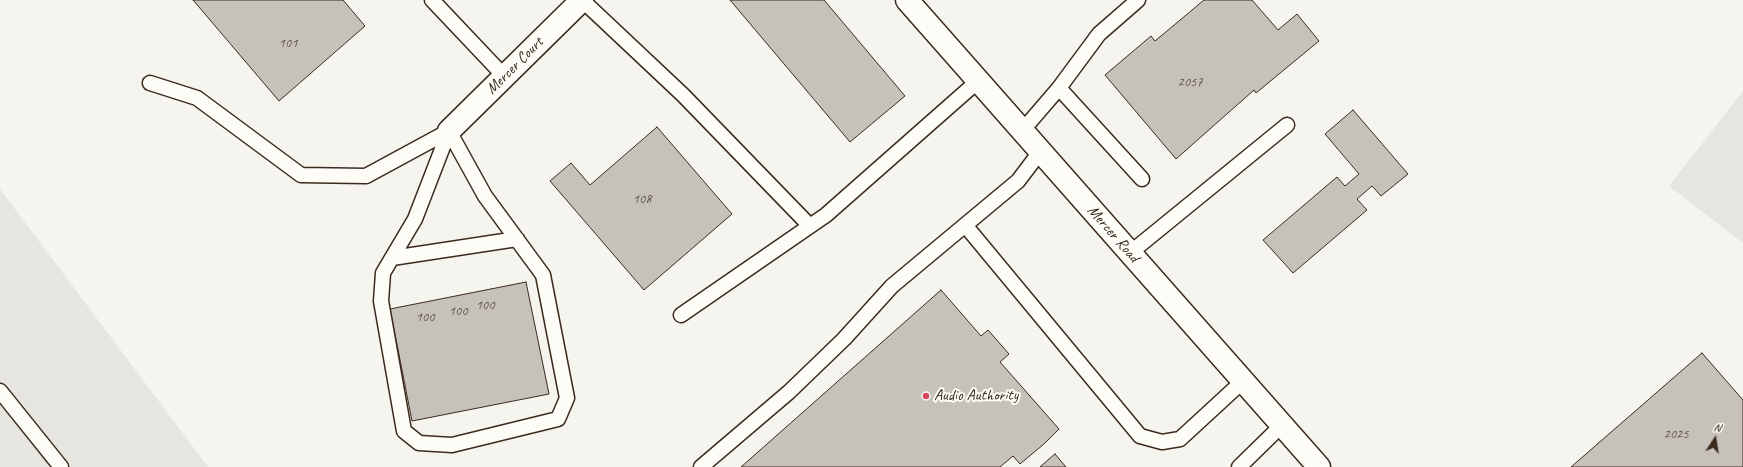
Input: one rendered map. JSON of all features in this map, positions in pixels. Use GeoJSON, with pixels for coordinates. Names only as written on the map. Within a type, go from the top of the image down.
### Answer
{"type":"FeatureCollection","features":[{"type":"Feature","properties":{"kind":"street","name":"Mercer Court"},"geometry":{"type":"LineString","coordinates":[[449,131],[582,0]]}},
{"type":"Feature","properties":{"kind":"street","name":"Mercer Road"},"geometry":{"type":"LineString","coordinates":[[906,0],[1319,467]]}},
{"type":"Feature","properties":{"kind":"lane"},"geometry":{"type":"LineString","coordinates":[[432,0],[504,76]]}},
{"type":"Feature","properties":{"kind":"lane"},"geometry":{"type":"LineString","coordinates":[[582,0],[683,95],[810,226]]}},
{"type":"Feature","properties":{"kind":"lane"},"geometry":{"type":"LineString","coordinates":[[1022,131],[1059,88],[1099,34],[1138,0]]}},
{"type":"Feature","properties":{"kind":"lane"},"geometry":{"type":"LineString","coordinates":[[681,315],[826,215],[978,82]]}},
{"type":"Feature","properties":{"kind":"lane"},"geometry":{"type":"LineString","coordinates":[[150,83],[197,98],[301,175],[366,176],[449,131]]}},
{"type":"Feature","properties":{"kind":"lane"},"geometry":{"type":"LineString","coordinates":[[1059,88],[1142,178]]}},
{"type":"Feature","properties":{"kind":"lane"},"geometry":{"type":"LineString","coordinates":[[1130,253],[1288,125]]}},
{"type":"Feature","properties":{"kind":"lane"},"geometry":{"type":"LineString","coordinates":[[449,131],[485,196],[543,275],[567,398],[558,419],[452,446],[420,443],[404,431],[381,301],[383,273],[415,218],[449,131]]}},
{"type":"Feature","properties":{"kind":"lane"},"geometry":{"type":"LineString","coordinates":[[701,467],[790,392],[844,339],[892,286],[1018,181],[1040,152]]}},
{"type":"Feature","properties":{"kind":"lane"},"geometry":{"type":"LineString","coordinates":[[965,225],[1140,436],[1162,442],[1180,439],[1243,381]]}},
{"type":"Feature","properties":{"kind":"lane"},"geometry":{"type":"LineString","coordinates":[[392,258],[517,240]]}},
{"type":"Feature","properties":{"kind":"lane"},"geometry":{"type":"LineString","coordinates":[[0,391],[61,467]]}},
{"type":"Feature","properties":{"kind":"lane"},"geometry":{"type":"LineString","coordinates":[[1240,467],[1282,425]]}},
{"type":"Feature","properties":{"kind":"shaded area"},"geometry":{"type":"Polygon","coordinates":[[[1743,91],[1743,243],[1669,186],[1743,91]]]}},
{"type":"Feature","properties":{"kind":"shaded area"},"geometry":{"type":"Polygon","coordinates":[[[0,189],[208,467],[0,467],[0,189]]]}},
{"type":"Feature","properties":{"kind":"building"},"geometry":{"type":"Polygon","coordinates":[[[193,0],[343,0],[365,26],[279,101],[193,0]]]}},
{"type":"Feature","properties":{"kind":"building"},"geometry":{"type":"Polygon","coordinates":[[[730,0],[824,0],[905,96],[850,142],[730,0]]]}},
{"type":"Feature","properties":{"kind":"building"},"geometry":{"type":"Polygon","coordinates":[[[1204,0],[1252,0],[1278,30],[1297,14],[1319,41],[1256,93],[1254,90],[1176,159],[1105,75],[1151,36],[1155,41],[1204,0]]]}},
{"type":"Feature","properties":{"kind":"building"},"geometry":{"type":"Polygon","coordinates":[[[1353,110],[1408,174],[1381,196],[1372,186],[1357,199],[1367,210],[1293,273],[1263,240],[1337,177],[1345,186],[1359,174],[1325,134],[1353,110]]]}},
{"type":"Feature","properties":{"kind":"building"},"geometry":{"type":"Polygon","coordinates":[[[657,127],[732,214],[644,290],[550,181],[571,163],[590,185],[657,127]]]}},
{"type":"Feature","properties":{"kind":"building"},"geometry":{"type":"Polygon","coordinates":[[[526,282],[549,394],[412,421],[390,309],[526,282]]]}},
{"type":"Feature","properties":{"kind":"building","name":"Audio Authority"},"geometry":{"type":"Polygon","coordinates":[[[941,290],[981,336],[988,330],[1009,354],[1000,362],[1059,429],[1044,444],[1020,464],[1013,456],[1000,467],[741,467],[941,290]]]}},
{"type":"Feature","properties":{"kind":"building"},"geometry":{"type":"Polygon","coordinates":[[[1702,353],[1743,400],[1743,467],[1571,467],[1702,353]]]}},
{"type":"Feature","properties":{"kind":"building"},"geometry":{"type":"Polygon","coordinates":[[[1055,454],[1066,467],[1040,467],[1049,459],[1055,454]]]}},
{"type":"Feature","properties":{"kind":"place","name":"Audio Authority"},"geometry":{"type":"Point","coordinates":[926,396]}}]}
